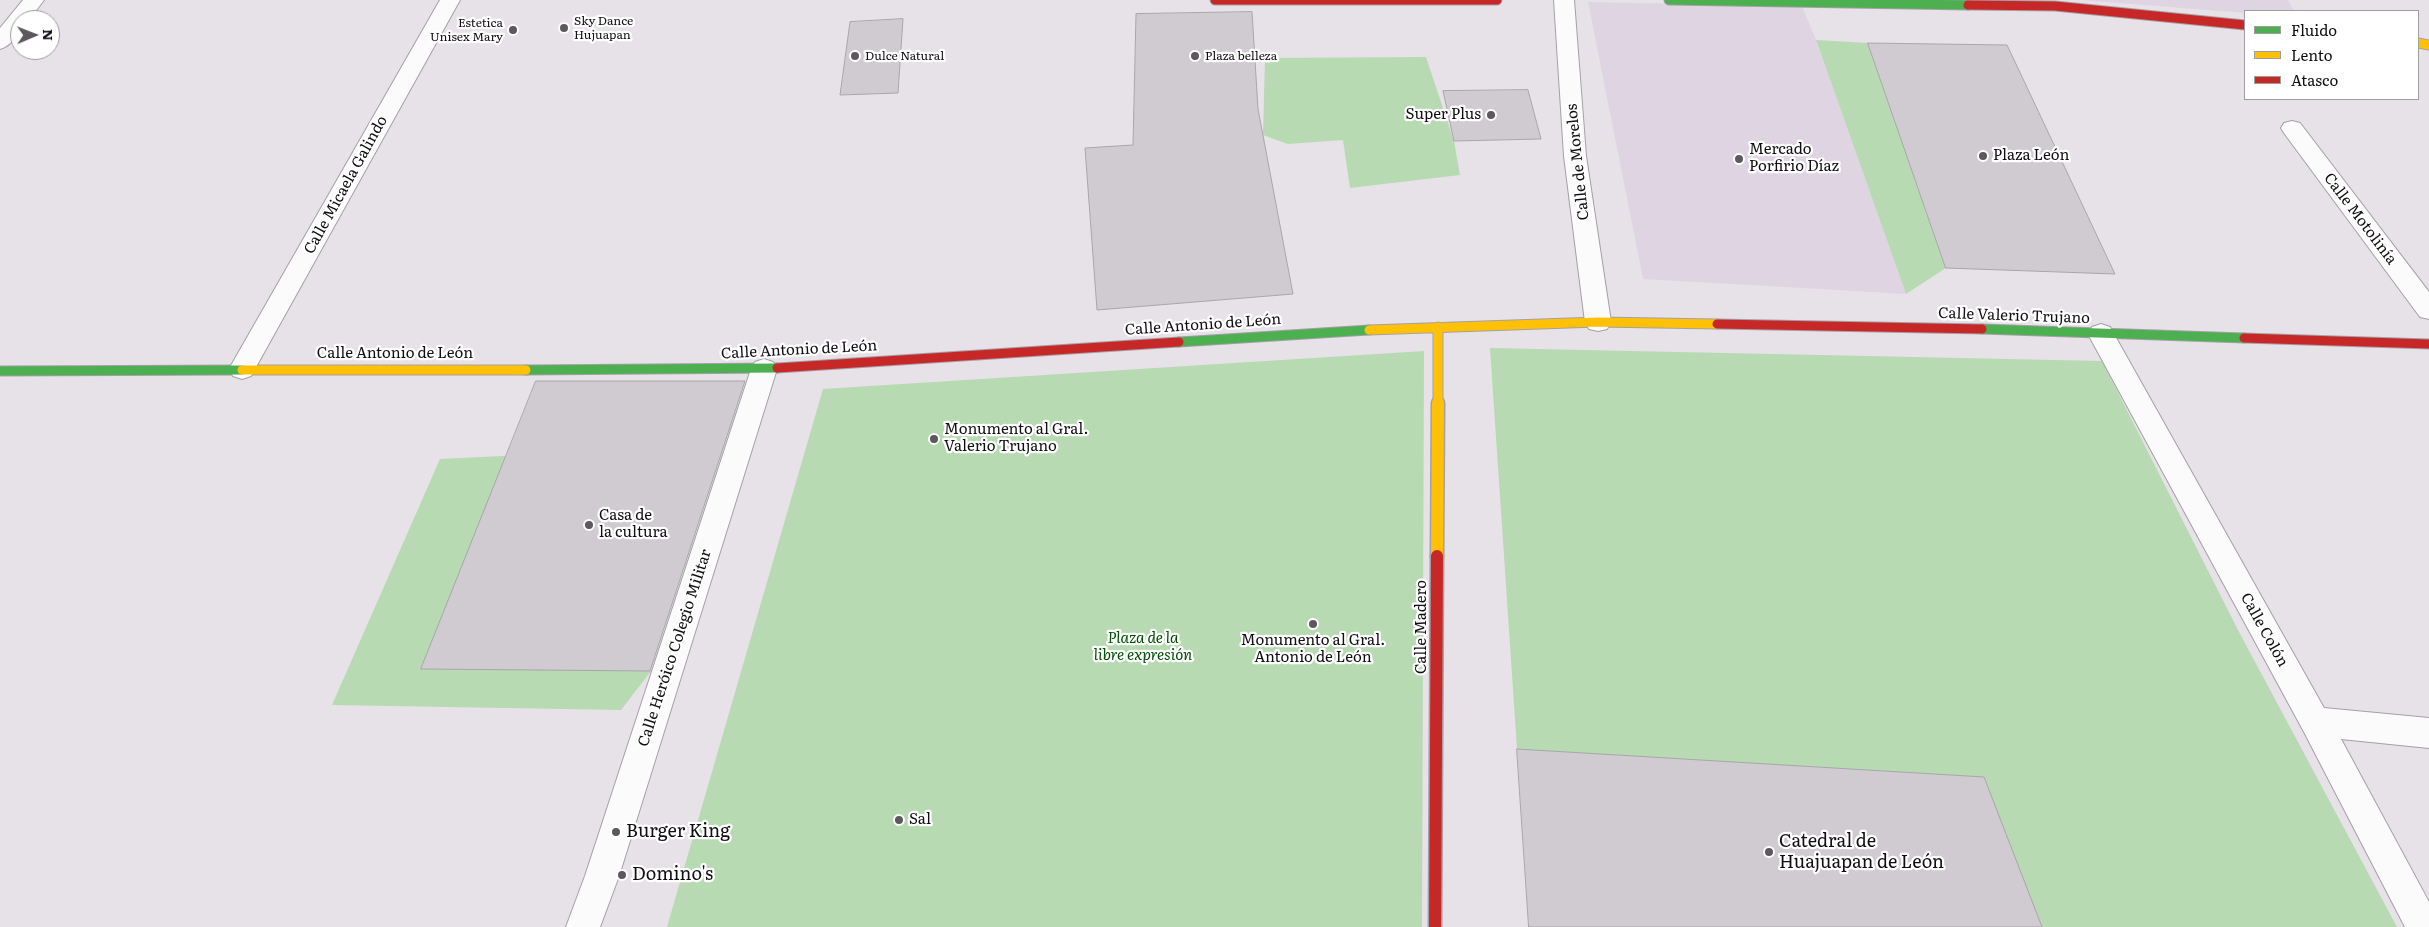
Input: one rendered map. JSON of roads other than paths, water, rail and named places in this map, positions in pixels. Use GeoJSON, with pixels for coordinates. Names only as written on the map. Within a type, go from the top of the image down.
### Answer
{"type":"FeatureCollection","features":[{"type":"Feature","properties":{"kind":"main road"},"geometry":{"type":"LineString","coordinates":[[1215,0],[1497,0]]}},
{"type":"Feature","properties":{"kind":"main road"},"geometry":{"type":"LineString","coordinates":[[1669,0],[2053,3],[2244,25]]}},
{"type":"Feature","properties":{"kind":"main road","name":"Calle Antonio de León"},"geometry":{"type":"LineString","coordinates":[[0,371],[764,368],[1438,327],[1598,322]]}},
{"type":"Feature","properties":{"kind":"main road","name":"Calle Valerio Trujano"},"geometry":{"type":"LineString","coordinates":[[1598,322],[1948,328],[2429,344]]}},
{"type":"Feature","properties":{"kind":"main road","name":"Calle Madero"},"geometry":{"type":"LineString","coordinates":[[1436,927],[1438,327]]}},
{"type":"Feature","properties":{"kind":"street"},"geometry":{"type":"LineString","coordinates":[[0,42],[34,0]]}},
{"type":"Feature","properties":{"kind":"street","name":"Calle Micaela Galindo"},"geometry":{"type":"LineString","coordinates":[[242,370],[450,0]]}},
{"type":"Feature","properties":{"kind":"street","name":"Calle de Morelos"},"geometry":{"type":"LineString","coordinates":[[1564,0],[1575,156],[1598,322]]}},
{"type":"Feature","properties":{"kind":"street","name":"Calle Motolinía"},"geometry":{"type":"LineString","coordinates":[[2292,128],[2429,310]]}},
{"type":"Feature","properties":{"kind":"street","name":"Calle Colón"},"geometry":{"type":"LineString","coordinates":[[2101,334],[2315,722],[2424,927]]}},
{"type":"Feature","properties":{"kind":"street","name":"Calle Heróico Colegio Militar"},"geometry":{"type":"LineString","coordinates":[[583,927],[602,876],[764,368]]}},
{"type":"Feature","properties":{"kind":"street"},"geometry":{"type":"LineString","coordinates":[[2315,722],[2429,733]]}},
{"type":"Feature","properties":{"kind":"place","name":"Sky Dance Hujuapan"},"geometry":{"type":"Point","coordinates":[564,28]}},
{"type":"Feature","properties":{"kind":"place","name":"Estetica Unisex Mary"},"geometry":{"type":"Point","coordinates":[513,30]}},
{"type":"Feature","properties":{"kind":"place","name":"Dulce Natural"},"geometry":{"type":"Point","coordinates":[855,56]}},
{"type":"Feature","properties":{"kind":"place","name":"Plaza belleza"},"geometry":{"type":"Point","coordinates":[1195,56]}},
{"type":"Feature","properties":{"kind":"place","name":"Super Plus"},"geometry":{"type":"Point","coordinates":[1491,115]}},
{"type":"Feature","properties":{"kind":"place","name":"Plaza León"},"geometry":{"type":"Point","coordinates":[1983,156]}},
{"type":"Feature","properties":{"kind":"place","name":"Mercado Porfirio Díaz"},"geometry":{"type":"Point","coordinates":[1739,159]}},
{"type":"Feature","properties":{"kind":"place","name":"Monumento al Gral. Valerio Trujano"},"geometry":{"type":"Point","coordinates":[934,439]}},
{"type":"Feature","properties":{"kind":"place","name":"Casa de la cultura"},"geometry":{"type":"Point","coordinates":[589,525]}},
{"type":"Feature","properties":{"kind":"place","name":"Monumento al Gral. Antonio de León"},"geometry":{"type":"Point","coordinates":[1313,624]}},
{"type":"Feature","properties":{"kind":"place","name":"Sal"},"geometry":{"type":"Point","coordinates":[899,820]}},
{"type":"Feature","properties":{"kind":"place","name":"Burger King"},"geometry":{"type":"Point","coordinates":[616,832]}},
{"type":"Feature","properties":{"kind":"place","name":"Catedral de Huajuapan de León"},"geometry":{"type":"Point","coordinates":[1769,852]}},
{"type":"Feature","properties":{"kind":"place","name":"Domino's"},"geometry":{"type":"Point","coordinates":[622,875]}},
{"type":"Feature","properties":{"kind":"park label","name":"Plaza de la libre expresión"},"geometry":{"type":"Point","coordinates":[1143,648]}}]}
